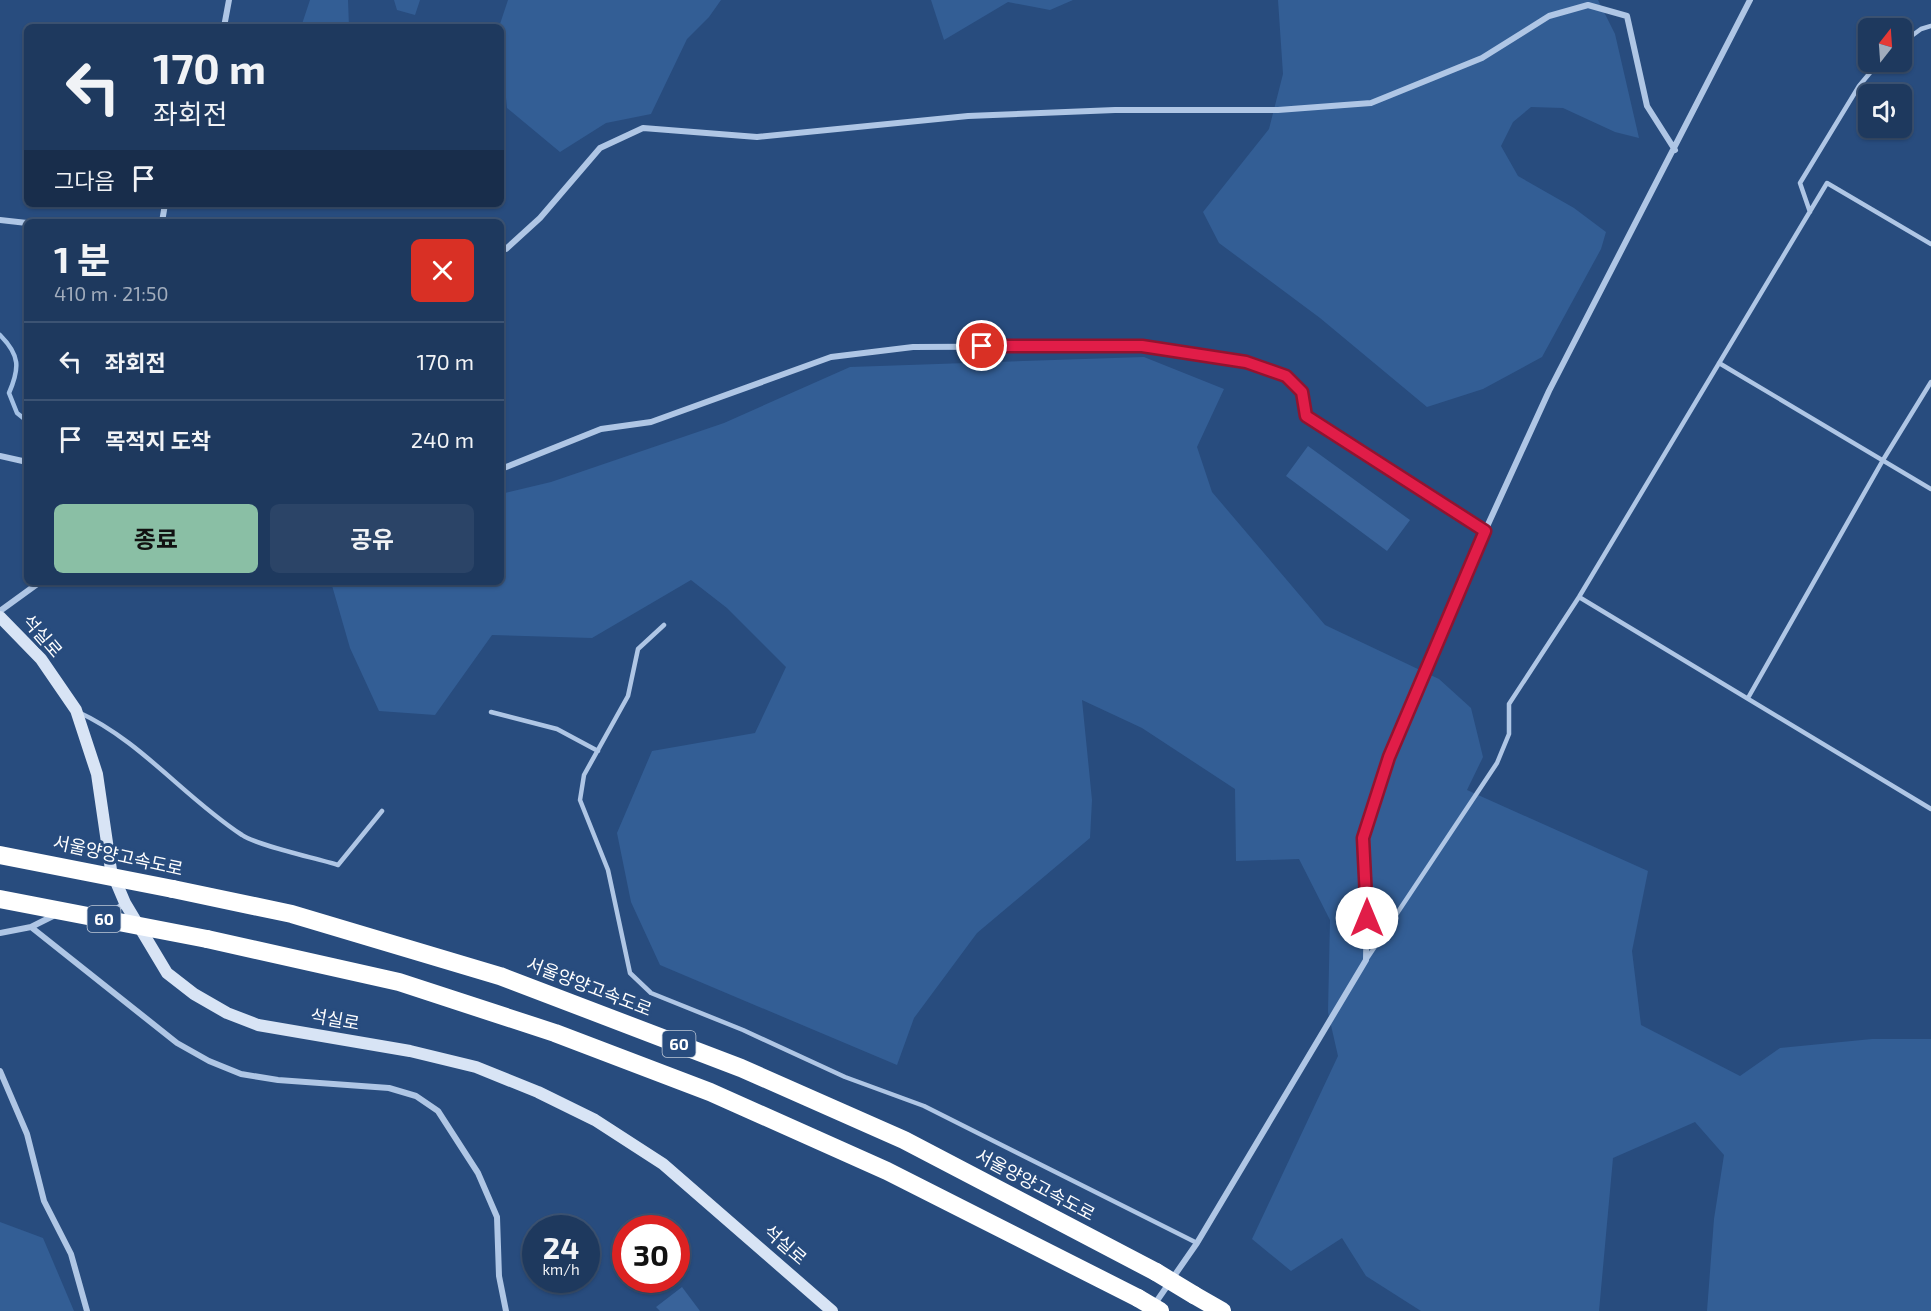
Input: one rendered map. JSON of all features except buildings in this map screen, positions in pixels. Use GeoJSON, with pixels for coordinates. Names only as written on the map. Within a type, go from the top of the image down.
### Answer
{"type":"FeatureCollection","features":[{"type":"Feature","properties":{"kind":"highway","name":"서울양양고속도로"},"geometry":{"type":"LineString","coordinates":[[0,855],[292,914],[500,976],[741,1068],[904,1140],[1156,1272],[1222,1311]]}},
{"type":"Feature","properties":{"kind":"highway","name":"60"},"geometry":{"type":"LineString","coordinates":[[0,899],[207,939],[399,982],[555,1033],[710,1092],[887,1171],[1144,1305],[1160,1311]]}},
{"type":"Feature","properties":{"kind":"main road","name":"석실로"},"geometry":{"type":"LineString","coordinates":[[0,617],[41,659],[76,711],[97,774],[111,870],[125,903],[167,973],[194,994],[226,1013],[258,1025],[410,1052],[476,1067],[538,1092],[595,1120],[663,1164],[832,1311]]}},
{"type":"Feature","properties":{"kind":"street"},"geometry":{"type":"LineString","coordinates":[[225,24],[229,0]]}},
{"type":"Feature","properties":{"kind":"street"},"geometry":{"type":"LineString","coordinates":[[1144,1305],[1197,1243],[1366,960],[1368,897],[1363,838],[1389,757],[1485,531],[1549,391],[1675,150],[1750,0]]}},
{"type":"Feature","properties":{"kind":"street"},"geometry":{"type":"LineString","coordinates":[[504,249],[540,218],[600,148],[644,128],[757,137],[968,116],[1115,110],[1278,110],[1371,103],[1482,58],[1549,16],[1588,5],[1627,16],[1647,106],[1675,150]]}},
{"type":"Feature","properties":{"kind":"street"},"geometry":{"type":"LineString","coordinates":[[0,220],[24,223]]}},
{"type":"Feature","properties":{"kind":"street"},"geometry":{"type":"LineString","coordinates":[[504,469],[601,429],[651,422],[831,357],[913,346],[1142,346],[1246,362],[1286,376],[1302,392],[1306,416],[1485,531]]}},
{"type":"Feature","properties":{"kind":"street"},"geometry":{"type":"LineString","coordinates":[[0,456],[24,461]]}},
{"type":"Feature","properties":{"kind":"street"},"geometry":{"type":"LineString","coordinates":[[0,611],[36,585]]}},
{"type":"Feature","properties":{"kind":"street"},"geometry":{"type":"LineString","coordinates":[[0,933],[31,927],[68,908],[114,911],[125,903]]}},
{"type":"Feature","properties":{"kind":"street"},"geometry":{"type":"LineString","coordinates":[[31,927],[177,1043],[209,1061],[241,1074],[278,1080],[390,1088],[416,1096],[438,1111],[478,1173],[497,1217],[499,1276],[506,1311]]}},
{"type":"Feature","properties":{"kind":"street"},"geometry":{"type":"LineString","coordinates":[[0,1071],[27,1134],[44,1201],[71,1254],[87,1311]]}},
{"type":"Feature","properties":{"kind":"lane"},"geometry":{"type":"LineString","coordinates":[[1912,37],[1931,26]]}},
{"type":"Feature","properties":{"kind":"lane"},"geometry":{"type":"LineString","coordinates":[[1810,212],[1800,183],[1859,86],[1871,72]]}},
{"type":"Feature","properties":{"kind":"lane"},"geometry":{"type":"LineString","coordinates":[[1366,960],[1497,763],[1509,734],[1509,704],[1579,597],[1827,183],[1931,244]]}},
{"type":"Feature","properties":{"kind":"lane"},"geometry":{"type":"LineString","coordinates":[[1719,363],[1931,489]]}},
{"type":"Feature","properties":{"kind":"lane"},"geometry":{"type":"LineString","coordinates":[[1748,698],[1883,460],[1931,382]]}},
{"type":"Feature","properties":{"kind":"lane"},"geometry":{"type":"LineString","coordinates":[[1579,597],[1931,809]]}},
{"type":"Feature","properties":{"kind":"lane"},"geometry":{"type":"LineString","coordinates":[[664,625],[638,649],[628,696],[584,775],[580,800],[608,870],[630,973],[651,993],[743,1030],[845,1077],[924,1106],[1197,1243]]}},
{"type":"Feature","properties":{"kind":"lane"},"geometry":{"type":"LineString","coordinates":[[76,711],[105,724],[168,778],[244,837],[338,865],[382,811]]}},
{"type":"Feature","properties":{"kind":"lane"},"geometry":{"type":"LineString","coordinates":[[491,712],[557,729],[598,751]]}},
{"type":"Feature","properties":{"kind":"shaded area"},"geometry":{"type":"Polygon","coordinates":[[[310,0],[348,0],[349,24],[302,24],[310,0]]]}},
{"type":"Feature","properties":{"kind":"shaded area"},"geometry":{"type":"Polygon","coordinates":[[[394,0],[420,0],[415,15],[397,10],[394,0]]]}},
{"type":"Feature","properties":{"kind":"shaded area"},"geometry":{"type":"Polygon","coordinates":[[[508,0],[721,0],[709,17],[687,39],[651,114],[606,123],[560,152],[507,108],[504,78],[504,24],[500,24],[508,0]]]}},
{"type":"Feature","properties":{"kind":"shaded area"},"geometry":{"type":"Polygon","coordinates":[[[931,0],[1073,0],[1050,10],[1008,2],[944,40],[931,0]]]}},
{"type":"Feature","properties":{"kind":"shaded area"},"geometry":{"type":"Polygon","coordinates":[[[1278,0],[1598,0],[1615,34],[1639,138],[1615,132],[1563,108],[1531,107],[1513,122],[1501,146],[1518,176],[1574,208],[1606,232],[1601,249],[1542,357],[1483,389],[1427,407],[1320,318],[1219,243],[1203,212],[1269,129],[1283,74],[1278,0]]]}},
{"type":"Feature","properties":{"kind":"shaded area"},"geometry":{"type":"Polygon","coordinates":[[[1144,357],[1224,389],[1197,447],[1212,492],[1325,625],[1439,679],[1471,708],[1483,757],[1467,790],[1648,871],[1632,951],[1641,1025],[1740,1076],[1780,1048],[1872,1039],[1931,1039],[1931,1311],[1707,1311],[1714,1219],[1724,1155],[1695,1122],[1613,1158],[1599,1311],[1421,1311],[1366,1276],[1342,1238],[1291,1271],[1252,1239],[1338,1056],[1328,1012],[1330,920],[1299,859],[1236,861],[1235,789],[1142,728],[1082,700],[1092,800],[1090,838],[977,933],[914,1018],[897,1065],[660,965],[631,902],[617,833],[652,751],[755,733],[786,667],[727,608],[691,580],[592,638],[492,635],[435,715],[379,711],[350,648],[332,585],[504,585],[504,493],[551,482],[724,423],[850,367],[1144,357]]]}},
{"type":"Feature","properties":{"kind":"shaded area"},"geometry":{"type":"Polygon","coordinates":[[[0,1222],[43,1238],[74,1311],[0,1311],[0,1222]]]}},
{"type":"Feature","properties":{"kind":"waterway"},"geometry":{"type":"LineString","coordinates":[[0,335],[15,356],[15,376],[9,393],[17,413],[24,419]]}},
{"type":"Feature","properties":{"kind":"route"},"geometry":{"type":"LineString","coordinates":[[982,346],[1142,346],[1246,362],[1286,376],[1302,392],[1306,416],[1485,531],[1389,757],[1363,838],[1368,897],[1367,918]]}}]}
